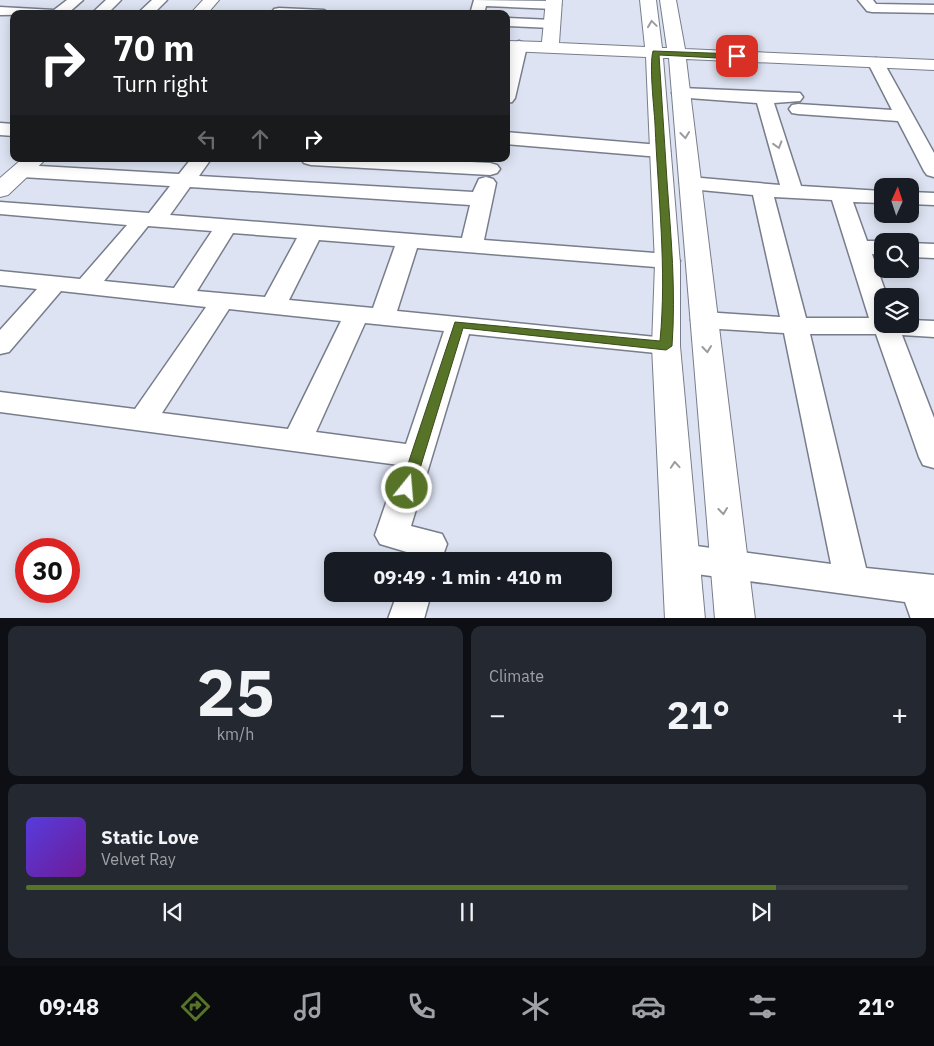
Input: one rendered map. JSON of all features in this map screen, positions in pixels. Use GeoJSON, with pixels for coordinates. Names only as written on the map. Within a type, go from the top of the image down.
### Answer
{"type":"FeatureCollection","features":[{"type":"Feature","properties":{"kind":"street"},"geometry":{"type":"LineString","coordinates":[[63,10],[76,0]]}},
{"type":"Feature","properties":{"kind":"street"},"geometry":{"type":"LineString","coordinates":[[103,10],[114,0]]}},
{"type":"Feature","properties":{"kind":"street"},"geometry":{"type":"LineString","coordinates":[[149,10],[160,0]]}},
{"type":"Feature","properties":{"kind":"street"},"geometry":{"type":"LineString","coordinates":[[202,10],[211,0]]}},
{"type":"Feature","properties":{"kind":"street"},"geometry":{"type":"LineString","coordinates":[[648,0],[681,93],[735,618]]}},
{"type":"Feature","properties":{"kind":"street"},"geometry":{"type":"LineString","coordinates":[[668,0],[660,151],[668,261],[669,306],[666,346],[685,618]]}},
{"type":"Feature","properties":{"kind":"street"},"geometry":{"type":"LineString","coordinates":[[865,0],[872,8],[934,9]]}},
{"type":"Feature","properties":{"kind":"street"},"geometry":{"type":"LineString","coordinates":[[477,5],[554,3],[550,48]]}},
{"type":"Feature","properties":{"kind":"street"},"geometry":{"type":"LineString","coordinates":[[510,22],[552,24]]}},
{"type":"Feature","properties":{"kind":"street"},"geometry":{"type":"LineString","coordinates":[[510,62],[512,46],[934,65]]}},
{"type":"Feature","properties":{"kind":"street"},"geometry":{"type":"LineString","coordinates":[[876,63],[934,171]]}},
{"type":"Feature","properties":{"kind":"street"},"geometry":{"type":"LineString","coordinates":[[681,93],[764,98],[905,116]]}},
{"type":"Feature","properties":{"kind":"street"},"geometry":{"type":"LineString","coordinates":[[764,98],[792,192]]}},
{"type":"Feature","properties":{"kind":"street"},"geometry":{"type":"LineString","coordinates":[[510,138],[660,151]]}},
{"type":"Feature","properties":{"kind":"street"},"geometry":{"type":"LineString","coordinates":[[87,286],[183,182],[199,162]]}},
{"type":"Feature","properties":{"kind":"street"},"geometry":{"type":"LineString","coordinates":[[419,162],[491,164],[472,244]]}},
{"type":"Feature","properties":{"kind":"street"},"geometry":{"type":"LineString","coordinates":[[0,190],[28,165],[183,182],[482,199]]}},
{"type":"Feature","properties":{"kind":"street"},"geometry":{"type":"LineString","coordinates":[[690,183],[762,190],[874,196]]}},
{"type":"Feature","properties":{"kind":"street"},"geometry":{"type":"LineString","coordinates":[[762,190],[795,326],[852,582]]}},
{"type":"Feature","properties":{"kind":"street"},"geometry":{"type":"LineString","coordinates":[[840,194],[874,295]]}},
{"type":"Feature","properties":{"kind":"street"},"geometry":{"type":"LineString","coordinates":[[919,199],[934,200]]}},
{"type":"Feature","properties":{"kind":"street"},"geometry":{"type":"LineString","coordinates":[[0,208],[668,261]]}},
{"type":"Feature","properties":{"kind":"street"},"geometry":{"type":"LineString","coordinates":[[180,297],[227,225]]}},
{"type":"Feature","properties":{"kind":"street"},"geometry":{"type":"LineString","coordinates":[[272,306],[312,232]]}},
{"type":"Feature","properties":{"kind":"street"},"geometry":{"type":"LineString","coordinates":[[296,441],[370,316],[409,239]]}},
{"type":"Feature","properties":{"kind":"street"},"geometry":{"type":"LineString","coordinates":[[857,247],[874,248]]}},
{"type":"Feature","properties":{"kind":"street"},"geometry":{"type":"LineString","coordinates":[[919,250],[934,251]]}},
{"type":"Feature","properties":{"kind":"street"},"geometry":{"type":"LineString","coordinates":[[0,278],[666,346]]}},
{"type":"Feature","properties":{"kind":"street"},"geometry":{"type":"LineString","coordinates":[[0,346],[54,283]]}},
{"type":"Feature","properties":{"kind":"street"},"geometry":{"type":"LineString","coordinates":[[142,421],[222,301]]}},
{"type":"Feature","properties":{"kind":"street"},"geometry":{"type":"LineString","coordinates":[[704,320],[795,326],[874,323]]}},
{"type":"Feature","properties":{"kind":"street"},"geometry":{"type":"LineString","coordinates":[[427,552],[430,544],[392,534],[459,324]]}},
{"type":"Feature","properties":{"kind":"street"},"geometry":{"type":"LineString","coordinates":[[919,327],[934,329]]}},
{"type":"Feature","properties":{"kind":"street"},"geometry":{"type":"LineString","coordinates":[[888,333],[934,457]]}},
{"type":"Feature","properties":{"kind":"street"},"geometry":{"type":"LineString","coordinates":[[0,402],[417,456]]}},
{"type":"Feature","properties":{"kind":"street"},"geometry":{"type":"LineString","coordinates":[[681,558],[852,582],[927,599]]}},
{"type":"Feature","properties":{"kind":"street"},"geometry":{"type":"LineString","coordinates":[[406,618],[411,602]]}},
{"type":"Feature","properties":{"kind":"route"},"geometry":{"type":"LineString","coordinates":[[407,488],[459,324],[666,346],[669,306],[668,261],[656,53],[737,56]]}}]}
